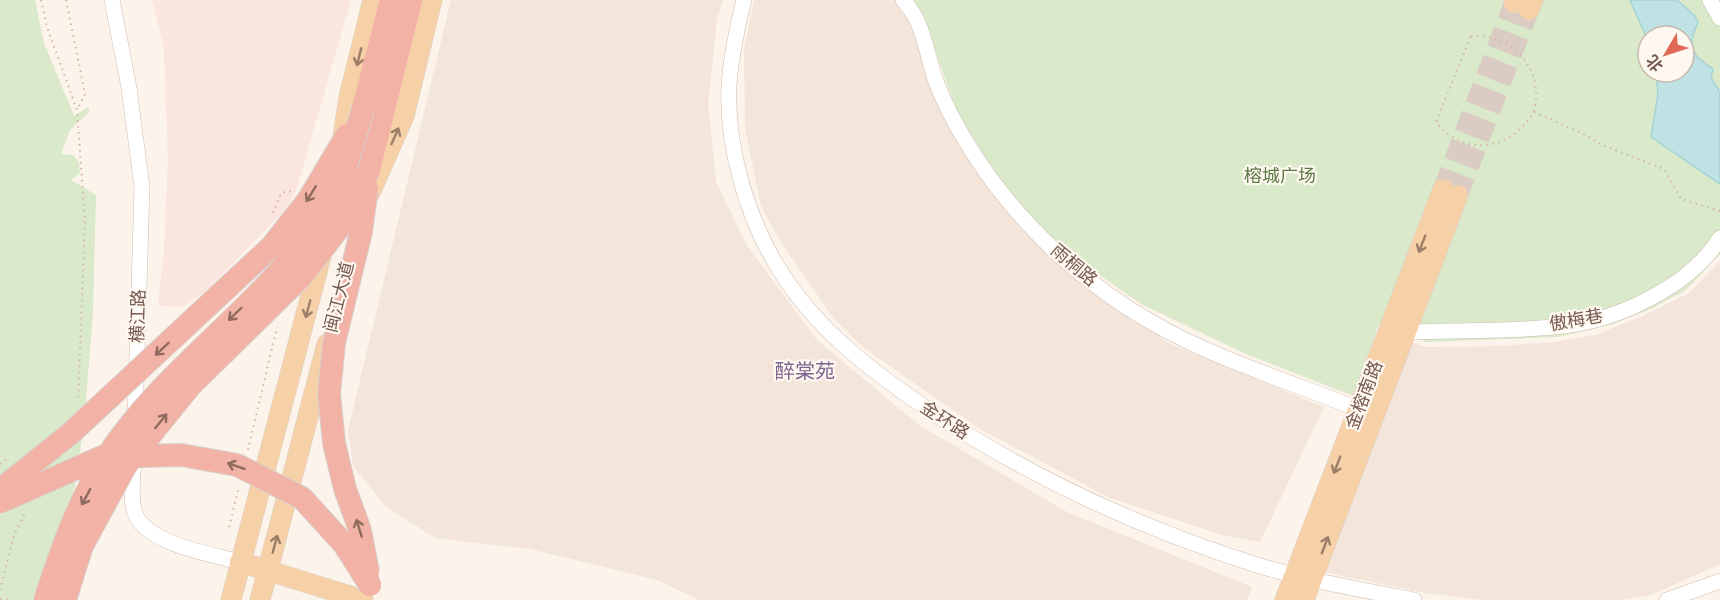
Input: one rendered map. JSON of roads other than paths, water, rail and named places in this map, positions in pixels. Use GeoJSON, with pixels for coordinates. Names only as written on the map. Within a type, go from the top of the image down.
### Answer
{"type":"FeatureCollection","features":[{"type":"Feature","properties":{"kind":"highway"},"geometry":{"type":"LineString","coordinates":[[45,600],[66,536],[109,454],[176,372],[289,262],[318,221],[346,166],[391,0]]}},
{"type":"Feature","properties":{"kind":"highway"},"geometry":{"type":"LineString","coordinates":[[369,595],[360,530],[345,489],[334,443],[329,394],[334,343],[361,232],[369,170],[411,0]]}},
{"type":"Feature","properties":{"kind":"highway"},"geometry":{"type":"LineString","coordinates":[[0,490],[71,433],[272,246],[309,199],[363,108]]}},
{"type":"Feature","properties":{"kind":"highway"},"geometry":{"type":"LineString","coordinates":[[65,600],[82,546],[126,465],[189,386],[301,277],[342,224],[369,170]]}},
{"type":"Feature","properties":{"kind":"highway"},"geometry":{"type":"LineString","coordinates":[[0,502],[102,457],[181,454],[237,465],[302,498],[344,544],[369,595]]}},
{"type":"Feature","properties":{"kind":"main road","name":"闽江大道"},"geometry":{"type":"LineString","coordinates":[[231,600],[332,217],[349,97],[374,0]]}},
{"type":"Feature","properties":{"kind":"main road","name":"闽江大道"},"geometry":{"type":"LineString","coordinates":[[260,600],[357,223],[404,116],[432,0]]}},
{"type":"Feature","properties":{"kind":"main road","name":"金榕南路"},"geometry":{"type":"LineString","coordinates":[[1285,600],[1304,577],[1405,332],[1451,192],[1359,409],[1304,577],[1304,600]]}},
{"type":"Feature","properties":{"kind":"main road"},"geometry":{"type":"LineString","coordinates":[[240,562],[369,595]]}},
{"type":"Feature","properties":{"kind":"street","name":"横江路"},"geometry":{"type":"LineString","coordinates":[[112,0],[129,88],[142,187],[134,512],[141,525],[153,535],[240,562]]}},
{"type":"Feature","properties":{"kind":"street","name":"金环路"},"geometry":{"type":"LineString","coordinates":[[744,0],[734,41],[729,87],[731,130],[740,169],[761,234],[779,269],[802,301],[830,332],[864,363],[917,402],[968,435],[1045,478],[1164,531],[1261,566],[1414,600]]}},
{"type":"Feature","properties":{"kind":"street","name":"雨桐路"},"geometry":{"type":"LineString","coordinates":[[903,0],[920,23],[941,95],[967,143],[995,184],[1057,252],[1111,296],[1166,330],[1359,409]]}},
{"type":"Feature","properties":{"kind":"street"},"geometry":{"type":"LineString","coordinates":[[1710,0],[1720,18]]}},
{"type":"Feature","properties":{"kind":"street","name":"傲梅巷"},"geometry":{"type":"LineString","coordinates":[[1405,332],[1570,325],[1612,314],[1679,282],[1701,263],[1720,238]]}},
{"type":"Feature","properties":{"kind":"street"},"geometry":{"type":"LineString","coordinates":[[1667,600],[1720,581]]}},
{"type":"Feature","properties":{"kind":"water"},"geometry":{"type":"Polygon","coordinates":[[[1630,0],[1677,0],[1695,16],[1698,22],[1696,27],[1696,24],[1641,24],[1630,0]]]}},
{"type":"Feature","properties":{"kind":"water"},"geometry":{"type":"Polygon","coordinates":[[[1696,55],[1713,69],[1711,78],[1720,92],[1720,184],[1651,137],[1658,94],[1657,84],[1696,84],[1696,55]]]}},
{"type":"Feature","properties":{"kind":"tunnel"},"geometry":{"type":"LineString","coordinates":[[1443,189],[1514,3]]}},
{"type":"Feature","properties":{"kind":"tunnel"},"geometry":{"type":"LineString","coordinates":[[1458,195],[1529,10]]}},
{"type":"Feature","properties":{"kind":"district","name":"醉棠苑"},"geometry":{"type":"Point","coordinates":[805,371]}},
{"type":"Feature","properties":{"kind":"park label","name":"榕城广场"},"geometry":{"type":"Point","coordinates":[1280,176]}}]}
